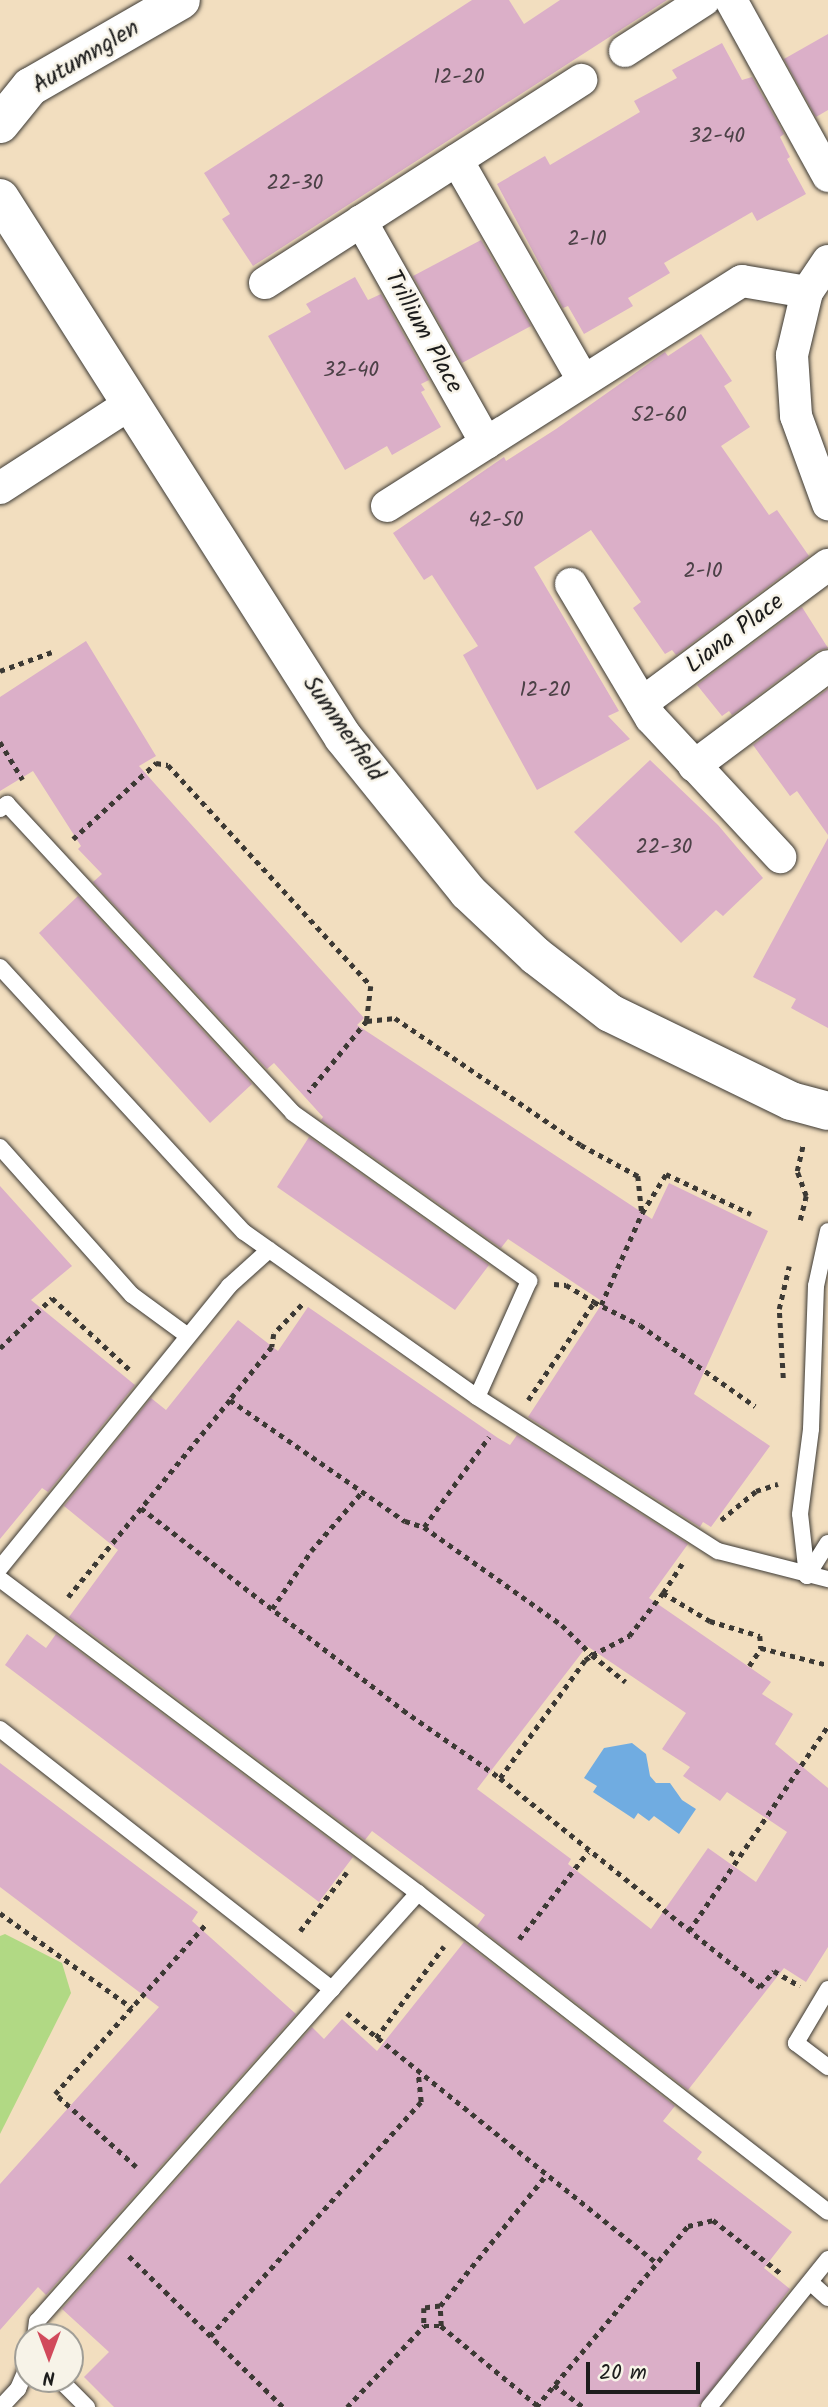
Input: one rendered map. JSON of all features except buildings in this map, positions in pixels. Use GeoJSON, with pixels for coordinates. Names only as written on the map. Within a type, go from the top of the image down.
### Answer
{"type":"FeatureCollection","features":[{"type":"Feature","properties":{"kind":"street","name":"Autumnglen"},"geometry":{"type":"LineString","coordinates":[[0,124],[30,87],[181,0]]}},
{"type":"Feature","properties":{"kind":"street"},"geometry":{"type":"LineString","coordinates":[[625,51],[704,0]]}},
{"type":"Feature","properties":{"kind":"street"},"geometry":{"type":"LineString","coordinates":[[731,0],[828,176]]}},
{"type":"Feature","properties":{"kind":"street"},"geometry":{"type":"LineString","coordinates":[[265,283],[581,80]]}},
{"type":"Feature","properties":{"kind":"street"},"geometry":{"type":"LineString","coordinates":[[457,160],[583,380]]}},
{"type":"Feature","properties":{"kind":"street","name":"Summerfield"},"geometry":{"type":"LineString","coordinates":[[0,198],[343,737],[468,892],[536,956],[610,1013],[791,1101],[821,1109]]}},
{"type":"Feature","properties":{"kind":"street","name":"Trillium Place"},"geometry":{"type":"LineString","coordinates":[[361,221],[486,443]]}},
{"type":"Feature","properties":{"kind":"street"},"geometry":{"type":"LineString","coordinates":[[828,261],[807,292],[792,355],[796,416],[828,505]]}},
{"type":"Feature","properties":{"kind":"street"},"geometry":{"type":"LineString","coordinates":[[387,506],[742,281],[807,292]]}},
{"type":"Feature","properties":{"kind":"street"},"geometry":{"type":"LineString","coordinates":[[0,488],[130,404]]}},
{"type":"Feature","properties":{"kind":"street","name":"Liana Place"},"geometry":{"type":"LineString","coordinates":[[642,703],[828,565]]}},
{"type":"Feature","properties":{"kind":"street"},"geometry":{"type":"LineString","coordinates":[[571,584],[642,703],[694,766],[780,857]]}},
{"type":"Feature","properties":{"kind":"street"},"geometry":{"type":"LineString","coordinates":[[694,766],[828,666]]}},
{"type":"Feature","properties":{"kind":"lane"},"geometry":{"type":"LineString","coordinates":[[0,809],[7,804],[293,1113],[529,1281],[477,1397]]}},
{"type":"Feature","properties":{"kind":"lane"},"geometry":{"type":"LineString","coordinates":[[0,967],[244,1232],[477,1397],[718,1551],[807,1576],[828,1579]]}},
{"type":"Feature","properties":{"kind":"lane"},"geometry":{"type":"LineString","coordinates":[[0,1147],[132,1295],[188,1336]]}},
{"type":"Feature","properties":{"kind":"lane"},"geometry":{"type":"LineString","coordinates":[[807,1576],[800,1514],[811,1429],[816,1286],[828,1231]]}},
{"type":"Feature","properties":{"kind":"lane"},"geometry":{"type":"LineString","coordinates":[[0,1568],[229,1286],[269,1250]]}},
{"type":"Feature","properties":{"kind":"lane"},"geometry":{"type":"LineString","coordinates":[[807,1576],[828,1543]]}},
{"type":"Feature","properties":{"kind":"lane"},"geometry":{"type":"LineString","coordinates":[[0,1579],[504,1958],[828,2212]]}},
{"type":"Feature","properties":{"kind":"lane"},"geometry":{"type":"LineString","coordinates":[[0,1730],[285,1951],[330,1992]]}},
{"type":"Feature","properties":{"kind":"lane"},"geometry":{"type":"LineString","coordinates":[[37,2323],[418,1893]]}},
{"type":"Feature","properties":{"kind":"lane"},"geometry":{"type":"LineString","coordinates":[[825,1994],[796,2043],[828,2067]]}},
{"type":"Feature","properties":{"kind":"lane"},"geometry":{"type":"LineString","coordinates":[[709,2407],[828,2259]]}},
{"type":"Feature","properties":{"kind":"lane"},"geometry":{"type":"LineString","coordinates":[[806,2287],[828,2298]]}},
{"type":"Feature","properties":{"kind":"lane"},"geometry":{"type":"LineString","coordinates":[[1,2407],[14,2393]]}},
{"type":"Feature","properties":{"kind":"lane"},"geometry":{"type":"LineString","coordinates":[[73,2393],[87,2407]]}},
{"type":"Feature","properties":{"kind":"path"},"geometry":{"type":"LineString","coordinates":[[0,671],[52,652]]}},
{"type":"Feature","properties":{"kind":"path"},"geometry":{"type":"LineString","coordinates":[[0,742],[23,780]]}},
{"type":"Feature","properties":{"kind":"path"},"geometry":{"type":"LineString","coordinates":[[55,856],[156,763],[168,765],[371,986],[367,1021],[293,1113]]}},
{"type":"Feature","properties":{"kind":"path"},"geometry":{"type":"LineString","coordinates":[[367,1021],[395,1018],[581,1145],[638,1176],[642,1213]]}},
{"type":"Feature","properties":{"kind":"path"},"geometry":{"type":"LineString","coordinates":[[797,1234],[806,1196],[797,1171],[821,1109]]}},
{"type":"Feature","properties":{"kind":"path"},"geometry":{"type":"LineString","coordinates":[[601,1305],[642,1213],[666,1174],[751,1214]]}},
{"type":"Feature","properties":{"kind":"path"},"geometry":{"type":"LineString","coordinates":[[785,1392],[779,1309],[791,1259]]}},
{"type":"Feature","properties":{"kind":"path"},"geometry":{"type":"LineString","coordinates":[[566,1284],[594,1302],[640,1325],[755,1406]]}},
{"type":"Feature","properties":{"kind":"path"},"geometry":{"type":"LineString","coordinates":[[51,1617],[272,1347],[274,1334],[320,1286]]}},
{"type":"Feature","properties":{"kind":"path"},"geometry":{"type":"LineString","coordinates":[[0,1348],[52,1298],[148,1385]]}},
{"type":"Feature","properties":{"kind":"path"},"geometry":{"type":"LineString","coordinates":[[424,1527],[510,1418],[594,1302]]}},
{"type":"Feature","properties":{"kind":"path"},"geometry":{"type":"LineString","coordinates":[[230,1400],[405,1521],[424,1527],[562,1625],[592,1655],[626,1682]]}},
{"type":"Feature","properties":{"kind":"path"},"geometry":{"type":"LineString","coordinates":[[715,1525],[755,1491],[782,1482]]}},
{"type":"Feature","properties":{"kind":"path"},"geometry":{"type":"LineString","coordinates":[[272,1609],[310,1551],[362,1492]]}},
{"type":"Feature","properties":{"kind":"path"},"geometry":{"type":"LineString","coordinates":[[141,1508],[500,1778],[587,1852],[760,1987],[774,1971],[825,1994]]}},
{"type":"Feature","properties":{"kind":"path"},"geometry":{"type":"LineString","coordinates":[[500,1778],[592,1655],[629,1636],[682,1564]]}},
{"type":"Feature","properties":{"kind":"path"},"geometry":{"type":"LineString","coordinates":[[663,1593],[710,1621],[760,1636],[761,1647],[749,1666]]}},
{"type":"Feature","properties":{"kind":"path"},"geometry":{"type":"LineString","coordinates":[[761,1647],[828,1665]]}},
{"type":"Feature","properties":{"kind":"path"},"geometry":{"type":"LineString","coordinates":[[689,1931],[828,1727]]}},
{"type":"Feature","properties":{"kind":"path"},"geometry":{"type":"LineString","coordinates":[[285,1951],[364,1851]]}},
{"type":"Feature","properties":{"kind":"path"},"geometry":{"type":"LineString","coordinates":[[504,1958],[587,1852]]}},
{"type":"Feature","properties":{"kind":"path"},"geometry":{"type":"LineString","coordinates":[[730,1852],[738,1857]]}},
{"type":"Feature","properties":{"kind":"path"},"geometry":{"type":"LineString","coordinates":[[0,1913],[132,2008]]}},
{"type":"Feature","properties":{"kind":"path"},"geometry":{"type":"LineString","coordinates":[[158,2187],[55,2094],[208,1922]]}},
{"type":"Feature","properties":{"kind":"path"},"geometry":{"type":"LineString","coordinates":[[376,2038],[460,1925]]}},
{"type":"Feature","properties":{"kind":"path"},"geometry":{"type":"LineString","coordinates":[[330,1992],[376,2038],[418,2074],[656,2263]]}},
{"type":"Feature","properties":{"kind":"path"},"geometry":{"type":"LineString","coordinates":[[211,2336],[421,2102],[418,2074]]}},
{"type":"Feature","properties":{"kind":"path"},"geometry":{"type":"LineString","coordinates":[[441,2326],[440,2306],[546,2175]]}},
{"type":"Feature","properties":{"kind":"path"},"geometry":{"type":"LineString","coordinates":[[424,2326],[441,2326],[537,2406],[688,2226],[713,2220],[806,2287]]}},
{"type":"Feature","properties":{"kind":"path"},"geometry":{"type":"LineString","coordinates":[[112,2239],[283,2407]]}},
{"type":"Feature","properties":{"kind":"path"},"geometry":{"type":"LineString","coordinates":[[347,2407],[424,2326],[424,2308],[440,2306]]}},
{"type":"Feature","properties":{"kind":"path"},"geometry":{"type":"LineString","coordinates":[[554,2385],[583,2407]]}},
{"type":"Feature","properties":{"kind":"green space"},"geometry":{"type":"Polygon","coordinates":[[[5,1934],[62,1963],[71,1993],[0,2134],[0,1936],[5,1934]]]}},
{"type":"Feature","properties":{"kind":"water"},"geometry":{"type":"Polygon","coordinates":[[[632,1743],[646,1754],[650,1776],[656,1783],[670,1783],[682,1800],[696,1809],[679,1834],[654,1816],[649,1821],[638,1813],[634,1819],[593,1792],[597,1786],[584,1778],[604,1748],[632,1743]]]}}]}
